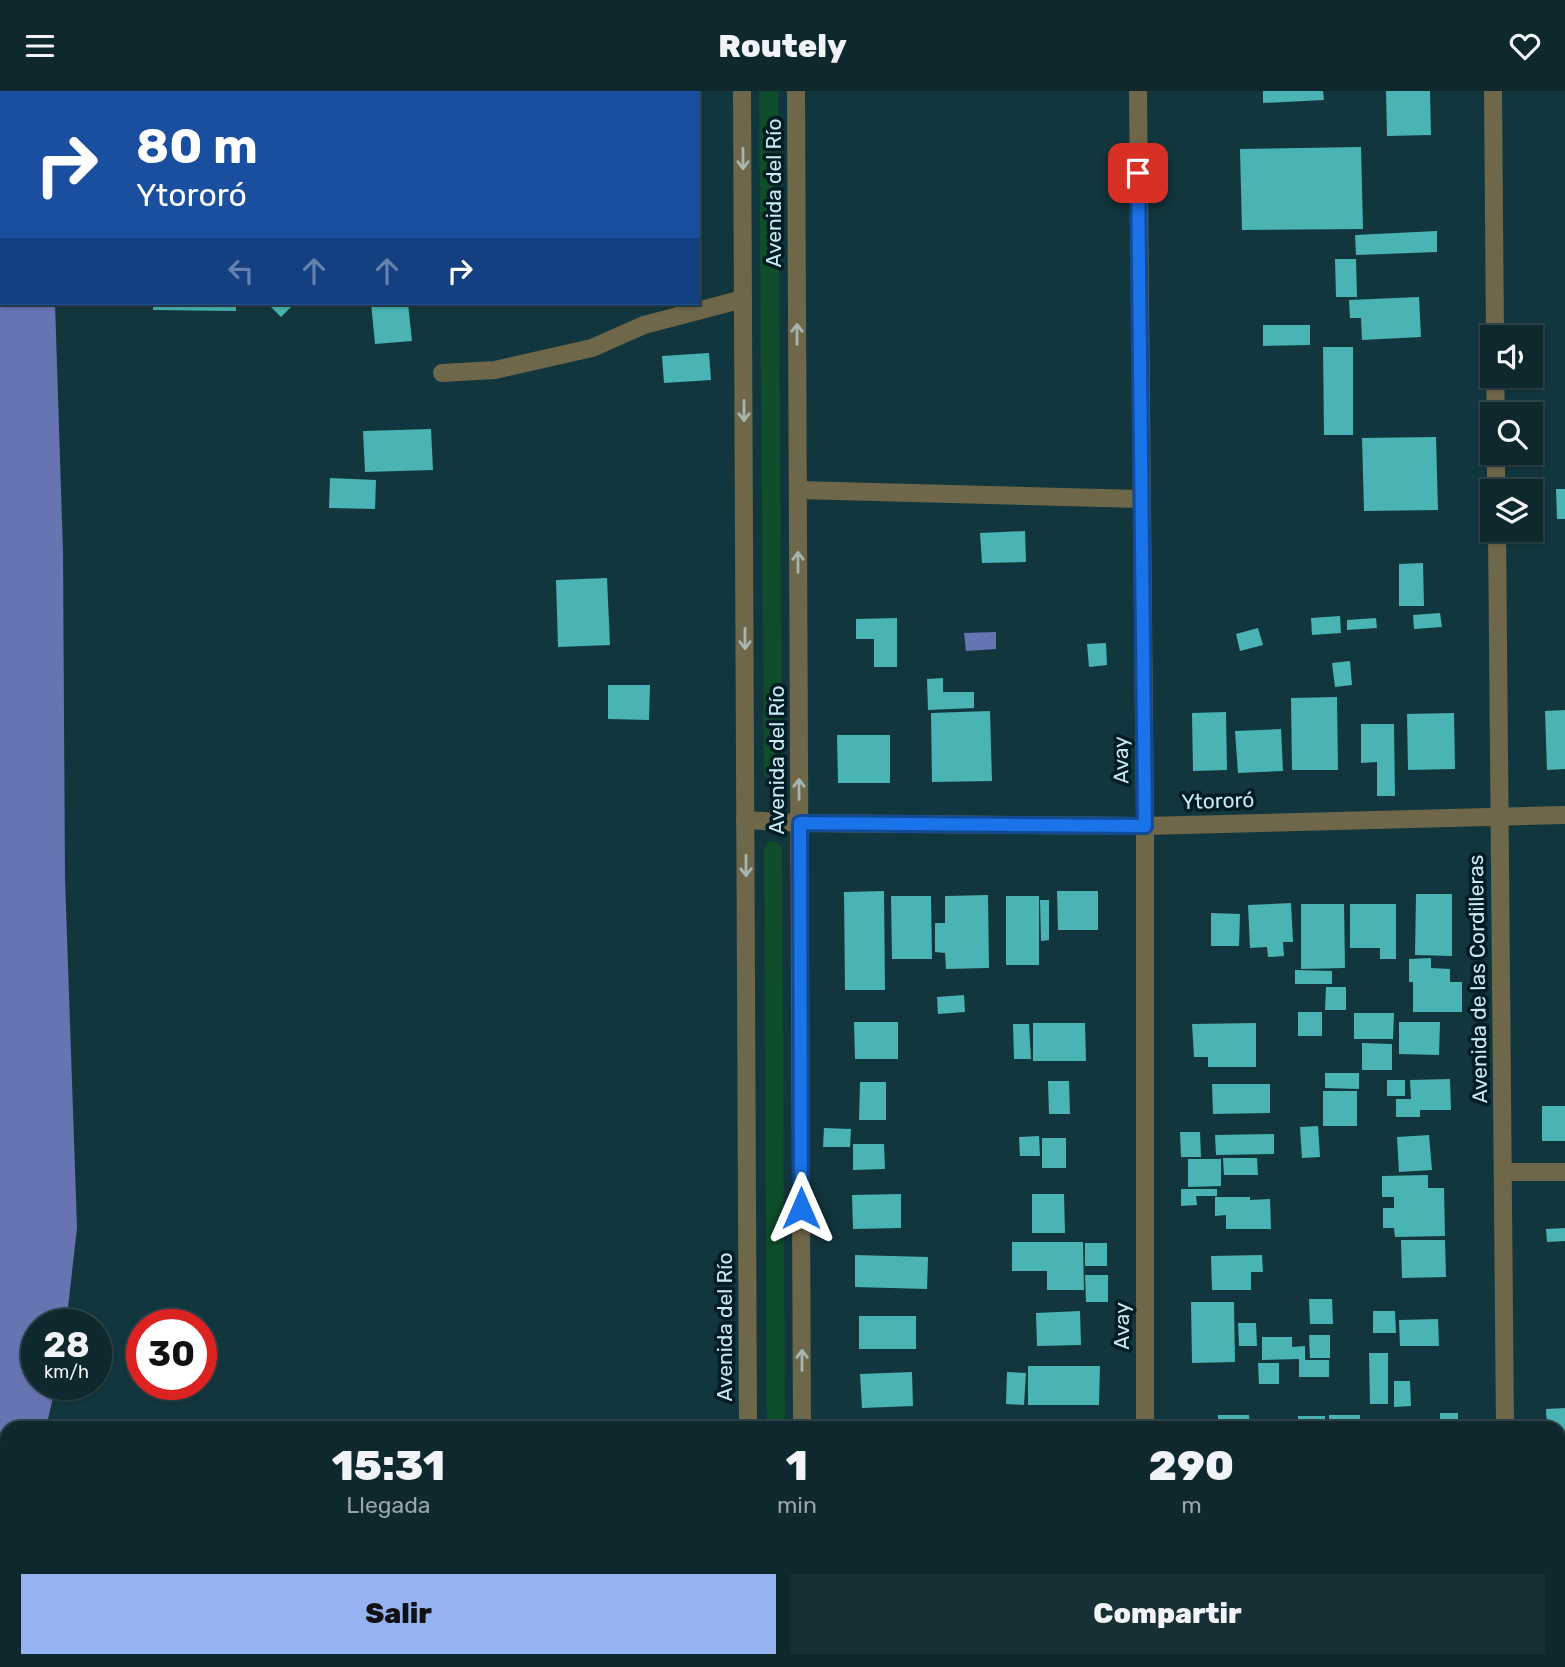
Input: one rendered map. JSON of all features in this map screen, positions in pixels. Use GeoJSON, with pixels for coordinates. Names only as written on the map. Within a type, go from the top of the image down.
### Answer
{"type":"FeatureCollection","features":[{"type":"Feature","properties":{"kind":"street","name":"Avenida del Río"},"geometry":{"type":"LineString","coordinates":[[742,91],[748,1421]]}},
{"type":"Feature","properties":{"kind":"street","name":"Avenida del Río"},"geometry":{"type":"LineString","coordinates":[[796,91],[802,1421]]}},
{"type":"Feature","properties":{"kind":"street","name":"Avay"},"geometry":{"type":"LineString","coordinates":[[1138,91],[1145,826],[1145,1421]]}},
{"type":"Feature","properties":{"kind":"street"},"geometry":{"type":"LineString","coordinates":[[1493,91],[1495,325]]}},
{"type":"Feature","properties":{"kind":"street"},"geometry":{"type":"LineString","coordinates":[[442,373],[495,370],[592,348],[644,325],[743,299]]}},
{"type":"Feature","properties":{"kind":"street"},"geometry":{"type":"LineString","coordinates":[[798,490],[1142,499]]}},
{"type":"Feature","properties":{"kind":"street","name":"Avenida de las Cordilleras"},"geometry":{"type":"LineString","coordinates":[[1497,542],[1505,1421]]}},
{"type":"Feature","properties":{"kind":"street","name":"Ytororó"},"geometry":{"type":"LineString","coordinates":[[746,820],[800,823],[1145,826],[1565,815]]}},
{"type":"Feature","properties":{"kind":"street"},"geometry":{"type":"LineString","coordinates":[[1504,1172],[1565,1171]]}},
{"type":"Feature","properties":{"kind":"green space"},"geometry":{"type":"Polygon","coordinates":[[[759,91],[778,91],[782,774],[775,781],[769,781],[764,774],[759,91]]]}},
{"type":"Feature","properties":{"kind":"green space"},"geometry":{"type":"Polygon","coordinates":[[[768,842],[776,842],[782,848],[785,1421],[767,1421],[764,849],[768,842]]]}},
{"type":"Feature","properties":{"kind":"water"},"geometry":{"type":"Polygon","coordinates":[[[0,305],[55,305],[63,552],[65,878],[77,1228],[68,1309],[21,1309],[21,1400],[52,1400],[48,1421],[0,1421],[0,305]]]}},
{"type":"Feature","properties":{"kind":"water"},"geometry":{"type":"Polygon","coordinates":[[[996,632],[996,649],[966,651],[964,633],[996,632]]]}},
{"type":"Feature","properties":{"kind":"building"},"geometry":{"type":"Polygon","coordinates":[[[1263,91],[1323,91],[1324,100],[1263,103],[1263,91]]]}},
{"type":"Feature","properties":{"kind":"building"},"geometry":{"type":"Polygon","coordinates":[[[1386,91],[1430,91],[1431,135],[1387,136],[1386,91]]]}},
{"type":"Feature","properties":{"kind":"building"},"geometry":{"type":"Polygon","coordinates":[[[1361,147],[1363,229],[1242,230],[1240,149],[1361,147]]]}},
{"type":"Feature","properties":{"kind":"building"},"geometry":{"type":"Polygon","coordinates":[[[1437,231],[1437,252],[1356,255],[1355,235],[1437,231]]]}},
{"type":"Feature","properties":{"kind":"building"},"geometry":{"type":"Polygon","coordinates":[[[1335,259],[1356,259],[1357,297],[1336,297],[1335,259]]]}},
{"type":"Feature","properties":{"kind":"building"},"geometry":{"type":"Polygon","coordinates":[[[1419,297],[1421,337],[1362,340],[1361,318],[1350,318],[1349,300],[1419,297]]]}},
{"type":"Feature","properties":{"kind":"building"},"geometry":{"type":"Polygon","coordinates":[[[153,305],[236,305],[236,311],[153,310],[153,305]]]}},
{"type":"Feature","properties":{"kind":"building"},"geometry":{"type":"Polygon","coordinates":[[[269,305],[293,305],[281,317],[269,305]]]}},
{"type":"Feature","properties":{"kind":"building"},"geometry":{"type":"Polygon","coordinates":[[[371,305],[408,305],[412,341],[375,344],[371,305]]]}},
{"type":"Feature","properties":{"kind":"building"},"geometry":{"type":"Polygon","coordinates":[[[1263,325],[1310,325],[1310,345],[1263,346],[1263,325]]]}},
{"type":"Feature","properties":{"kind":"building"},"geometry":{"type":"Polygon","coordinates":[[[1323,347],[1353,347],[1353,435],[1324,435],[1323,347]]]}},
{"type":"Feature","properties":{"kind":"building"},"geometry":{"type":"Polygon","coordinates":[[[709,353],[711,380],[664,383],[662,356],[709,353]]]}},
{"type":"Feature","properties":{"kind":"building"},"geometry":{"type":"Polygon","coordinates":[[[431,429],[433,470],[365,472],[363,431],[431,429]]]}},
{"type":"Feature","properties":{"kind":"building"},"geometry":{"type":"Polygon","coordinates":[[[1436,437],[1438,510],[1364,511],[1362,438],[1436,437]]]}},
{"type":"Feature","properties":{"kind":"building"},"geometry":{"type":"Polygon","coordinates":[[[330,478],[376,480],[375,509],[329,508],[330,478]]]}},
{"type":"Feature","properties":{"kind":"building"},"geometry":{"type":"Polygon","coordinates":[[[1556,489],[1565,489],[1565,519],[1557,519],[1556,489]]]}},
{"type":"Feature","properties":{"kind":"building"},"geometry":{"type":"Polygon","coordinates":[[[1025,531],[1026,562],[982,563],[980,533],[1025,531]]]}},
{"type":"Feature","properties":{"kind":"building"},"geometry":{"type":"Polygon","coordinates":[[[1423,563],[1424,606],[1399,606],[1399,564],[1423,563]]]}},
{"type":"Feature","properties":{"kind":"building"},"geometry":{"type":"Polygon","coordinates":[[[607,578],[610,645],[558,647],[556,580],[607,578]]]}},
{"type":"Feature","properties":{"kind":"building"},"geometry":{"type":"Polygon","coordinates":[[[1440,613],[1442,627],[1414,629],[1413,615],[1440,613]]]}},
{"type":"Feature","properties":{"kind":"building"},"geometry":{"type":"Polygon","coordinates":[[[1340,616],[1341,633],[1312,635],[1311,618],[1340,616]]]}},
{"type":"Feature","properties":{"kind":"building"},"geometry":{"type":"Polygon","coordinates":[[[897,618],[897,667],[874,667],[874,639],[856,639],[856,619],[897,618]]]}},
{"type":"Feature","properties":{"kind":"building"},"geometry":{"type":"Polygon","coordinates":[[[1376,618],[1377,628],[1347,630],[1347,620],[1376,618]]]}},
{"type":"Feature","properties":{"kind":"building"},"geometry":{"type":"Polygon","coordinates":[[[1258,628],[1263,645],[1240,651],[1236,634],[1258,628]]]}},
{"type":"Feature","properties":{"kind":"building"},"geometry":{"type":"Polygon","coordinates":[[[1106,643],[1107,665],[1089,667],[1087,644],[1106,643]]]}},
{"type":"Feature","properties":{"kind":"building"},"geometry":{"type":"Polygon","coordinates":[[[1350,661],[1352,685],[1335,687],[1332,663],[1350,661]]]}},
{"type":"Feature","properties":{"kind":"building"},"geometry":{"type":"Polygon","coordinates":[[[943,678],[943,692],[974,692],[974,708],[928,710],[927,679],[943,678]]]}},
{"type":"Feature","properties":{"kind":"building"},"geometry":{"type":"Polygon","coordinates":[[[608,685],[650,685],[649,720],[608,719],[608,685]]]}},
{"type":"Feature","properties":{"kind":"building"},"geometry":{"type":"Polygon","coordinates":[[[1337,697],[1338,770],[1292,770],[1291,698],[1337,697]]]}},
{"type":"Feature","properties":{"kind":"building"},"geometry":{"type":"Polygon","coordinates":[[[1565,710],[1565,769],[1547,770],[1545,711],[1565,710]]]}},
{"type":"Feature","properties":{"kind":"building"},"geometry":{"type":"Polygon","coordinates":[[[990,711],[992,781],[932,782],[931,713],[990,711]]]}},
{"type":"Feature","properties":{"kind":"building"},"geometry":{"type":"Polygon","coordinates":[[[1226,712],[1227,770],[1193,771],[1192,713],[1226,712]]]}},
{"type":"Feature","properties":{"kind":"building"},"geometry":{"type":"Polygon","coordinates":[[[1454,713],[1455,769],[1408,770],[1407,714],[1454,713]]]}},
{"type":"Feature","properties":{"kind":"building"},"geometry":{"type":"Polygon","coordinates":[[[1361,724],[1394,724],[1395,796],[1377,796],[1377,762],[1361,763],[1361,724]]]}},
{"type":"Feature","properties":{"kind":"building"},"geometry":{"type":"Polygon","coordinates":[[[1281,729],[1283,771],[1238,773],[1235,731],[1281,729]]]}},
{"type":"Feature","properties":{"kind":"building"},"geometry":{"type":"Polygon","coordinates":[[[837,735],[890,735],[890,783],[838,783],[837,735]]]}},
{"type":"Feature","properties":{"kind":"building"},"geometry":{"type":"Polygon","coordinates":[[[884,891],[885,990],[845,990],[844,892],[884,891]]]}},
{"type":"Feature","properties":{"kind":"building"},"geometry":{"type":"Polygon","coordinates":[[[1057,891],[1098,891],[1098,930],[1058,930],[1057,891]]]}},
{"type":"Feature","properties":{"kind":"building"},"geometry":{"type":"Polygon","coordinates":[[[1416,894],[1452,894],[1452,956],[1415,955],[1416,894]]]}},
{"type":"Feature","properties":{"kind":"building"},"geometry":{"type":"Polygon","coordinates":[[[988,895],[989,968],[946,969],[945,953],[935,952],[935,923],[945,923],[945,896],[988,895]]]}},
{"type":"Feature","properties":{"kind":"building"},"geometry":{"type":"Polygon","coordinates":[[[891,896],[931,896],[932,959],[892,959],[891,896]]]}},
{"type":"Feature","properties":{"kind":"building"},"geometry":{"type":"Polygon","coordinates":[[[1006,896],[1039,896],[1039,965],[1006,965],[1006,896]]]}},
{"type":"Feature","properties":{"kind":"building"},"geometry":{"type":"Polygon","coordinates":[[[1040,900],[1049,900],[1049,940],[1041,941],[1040,900]]]}},
{"type":"Feature","properties":{"kind":"building"},"geometry":{"type":"Polygon","coordinates":[[[1291,903],[1293,942],[1283,942],[1284,956],[1268,957],[1267,947],[1250,948],[1248,905],[1291,903]]]}},
{"type":"Feature","properties":{"kind":"building"},"geometry":{"type":"Polygon","coordinates":[[[1301,904],[1344,904],[1345,968],[1301,969],[1301,904]]]}},
{"type":"Feature","properties":{"kind":"building"},"geometry":{"type":"Polygon","coordinates":[[[1350,904],[1396,904],[1396,959],[1380,959],[1380,948],[1350,948],[1350,904]]]}},
{"type":"Feature","properties":{"kind":"building"},"geometry":{"type":"Polygon","coordinates":[[[1211,913],[1240,914],[1239,946],[1211,946],[1211,913]]]}},
{"type":"Feature","properties":{"kind":"building"},"geometry":{"type":"Polygon","coordinates":[[[1431,958],[1431,968],[1450,969],[1450,982],[1462,982],[1462,1012],[1413,1012],[1413,982],[1409,982],[1409,959],[1431,958]]]}},
{"type":"Feature","properties":{"kind":"building"},"geometry":{"type":"Polygon","coordinates":[[[1295,970],[1332,971],[1332,984],[1295,984],[1295,970]]]}},
{"type":"Feature","properties":{"kind":"building"},"geometry":{"type":"Polygon","coordinates":[[[1326,987],[1346,987],[1346,1010],[1325,1010],[1326,987]]]}},
{"type":"Feature","properties":{"kind":"building"},"geometry":{"type":"Polygon","coordinates":[[[964,995],[965,1012],[938,1014],[937,997],[964,995]]]}},
{"type":"Feature","properties":{"kind":"building"},"geometry":{"type":"Polygon","coordinates":[[[1298,1012],[1322,1012],[1322,1036],[1298,1036],[1298,1012]]]}},
{"type":"Feature","properties":{"kind":"building"},"geometry":{"type":"Polygon","coordinates":[[[1354,1013],[1394,1013],[1393,1039],[1354,1039],[1354,1013]]]}},
{"type":"Feature","properties":{"kind":"building"},"geometry":{"type":"Polygon","coordinates":[[[854,1022],[898,1022],[898,1059],[855,1059],[854,1022]]]}},
{"type":"Feature","properties":{"kind":"building"},"geometry":{"type":"Polygon","coordinates":[[[1399,1022],[1440,1022],[1439,1055],[1399,1054],[1399,1022]]]}},
{"type":"Feature","properties":{"kind":"building"},"geometry":{"type":"Polygon","coordinates":[[[1033,1023],[1085,1023],[1086,1061],[1033,1061],[1033,1023]]]}},
{"type":"Feature","properties":{"kind":"building"},"geometry":{"type":"Polygon","coordinates":[[[1256,1023],[1256,1067],[1208,1067],[1208,1057],[1194,1057],[1192,1024],[1256,1023]]]}},
{"type":"Feature","properties":{"kind":"building"},"geometry":{"type":"Polygon","coordinates":[[[1013,1024],[1029,1024],[1031,1059],[1014,1059],[1013,1024]]]}},
{"type":"Feature","properties":{"kind":"building"},"geometry":{"type":"Polygon","coordinates":[[[1362,1043],[1392,1044],[1392,1070],[1362,1070],[1362,1043]]]}},
{"type":"Feature","properties":{"kind":"building"},"geometry":{"type":"Polygon","coordinates":[[[1325,1073],[1359,1073],[1359,1089],[1325,1088],[1325,1073]]]}},
{"type":"Feature","properties":{"kind":"building"},"geometry":{"type":"Polygon","coordinates":[[[1450,1079],[1451,1110],[1420,1110],[1420,1117],[1396,1117],[1396,1099],[1411,1099],[1410,1080],[1450,1079]]]}},
{"type":"Feature","properties":{"kind":"building"},"geometry":{"type":"Polygon","coordinates":[[[1387,1080],[1405,1080],[1405,1096],[1387,1096],[1387,1080]]]}},
{"type":"Feature","properties":{"kind":"building"},"geometry":{"type":"Polygon","coordinates":[[[1048,1081],[1069,1081],[1070,1114],[1049,1114],[1048,1081]]]}},
{"type":"Feature","properties":{"kind":"building"},"geometry":{"type":"Polygon","coordinates":[[[860,1082],[886,1082],[886,1120],[859,1120],[860,1082]]]}},
{"type":"Feature","properties":{"kind":"building"},"geometry":{"type":"Polygon","coordinates":[[[1212,1084],[1270,1084],[1270,1113],[1213,1114],[1212,1084]]]}},
{"type":"Feature","properties":{"kind":"building"},"geometry":{"type":"Polygon","coordinates":[[[1323,1091],[1357,1091],[1357,1126],[1323,1126],[1323,1091]]]}},
{"type":"Feature","properties":{"kind":"building"},"geometry":{"type":"Polygon","coordinates":[[[1542,1106],[1565,1106],[1565,1141],[1542,1141],[1542,1106]]]}},
{"type":"Feature","properties":{"kind":"building"},"geometry":{"type":"Polygon","coordinates":[[[1318,1126],[1320,1157],[1302,1158],[1300,1127],[1318,1126]]]}},
{"type":"Feature","properties":{"kind":"building"},"geometry":{"type":"Polygon","coordinates":[[[824,1128],[851,1129],[850,1147],[823,1147],[824,1128]]]}},
{"type":"Feature","properties":{"kind":"building"},"geometry":{"type":"Polygon","coordinates":[[[1180,1132],[1200,1132],[1201,1157],[1181,1157],[1180,1132]]]}},
{"type":"Feature","properties":{"kind":"building"},"geometry":{"type":"Polygon","coordinates":[[[1274,1134],[1274,1154],[1216,1155],[1215,1135],[1274,1134]]]}},
{"type":"Feature","properties":{"kind":"building"},"geometry":{"type":"Polygon","coordinates":[[[1429,1135],[1432,1170],[1399,1172],[1397,1137],[1429,1135]]]}},
{"type":"Feature","properties":{"kind":"building"},"geometry":{"type":"Polygon","coordinates":[[[1039,1136],[1040,1156],[1020,1156],[1019,1137],[1039,1136]]]}},
{"type":"Feature","properties":{"kind":"building"},"geometry":{"type":"Polygon","coordinates":[[[1042,1138],[1066,1138],[1066,1168],[1042,1168],[1042,1138]]]}},
{"type":"Feature","properties":{"kind":"building"},"geometry":{"type":"Polygon","coordinates":[[[853,1144],[884,1144],[885,1169],[853,1170],[853,1144]]]}},
{"type":"Feature","properties":{"kind":"building"},"geometry":{"type":"Polygon","coordinates":[[[1223,1158],[1257,1158],[1258,1175],[1224,1175],[1223,1158]]]}},
{"type":"Feature","properties":{"kind":"building"},"geometry":{"type":"Polygon","coordinates":[[[1188,1159],[1221,1159],[1221,1186],[1188,1187],[1188,1159]]]}},
{"type":"Feature","properties":{"kind":"building"},"geometry":{"type":"Polygon","coordinates":[[[1428,1175],[1428,1188],[1444,1188],[1445,1236],[1395,1237],[1394,1228],[1383,1228],[1383,1208],[1394,1208],[1394,1197],[1382,1197],[1382,1176],[1428,1175]]]}},
{"type":"Feature","properties":{"kind":"building"},"geometry":{"type":"Polygon","coordinates":[[[1181,1189],[1217,1189],[1217,1196],[1196,1196],[1197,1205],[1181,1206],[1181,1189]]]}},
{"type":"Feature","properties":{"kind":"building"},"geometry":{"type":"Polygon","coordinates":[[[901,1194],[901,1228],[853,1229],[852,1195],[901,1194]]]}},
{"type":"Feature","properties":{"kind":"building"},"geometry":{"type":"Polygon","coordinates":[[[1032,1194],[1064,1194],[1065,1233],[1032,1233],[1032,1194]]]}},
{"type":"Feature","properties":{"kind":"building"},"geometry":{"type":"Polygon","coordinates":[[[1215,1197],[1270,1199],[1271,1229],[1226,1229],[1226,1215],[1215,1216],[1215,1197]]]}},
{"type":"Feature","properties":{"kind":"building"},"geometry":{"type":"Polygon","coordinates":[[[1565,1228],[1565,1241],[1547,1242],[1546,1229],[1565,1228]]]}},
{"type":"Feature","properties":{"kind":"building"},"geometry":{"type":"Polygon","coordinates":[[[1401,1240],[1445,1240],[1446,1277],[1402,1278],[1401,1240]]]}},
{"type":"Feature","properties":{"kind":"building"},"geometry":{"type":"Polygon","coordinates":[[[1012,1242],[1083,1242],[1084,1290],[1047,1290],[1047,1271],[1012,1271],[1012,1242]]]}},
{"type":"Feature","properties":{"kind":"building"},"geometry":{"type":"Polygon","coordinates":[[[1085,1243],[1107,1243],[1107,1266],[1085,1266],[1085,1243]]]}},
{"type":"Feature","properties":{"kind":"building"},"geometry":{"type":"Polygon","coordinates":[[[855,1255],[928,1257],[927,1289],[855,1287],[855,1255]]]}},
{"type":"Feature","properties":{"kind":"building"},"geometry":{"type":"Polygon","coordinates":[[[1262,1255],[1263,1272],[1251,1272],[1251,1290],[1212,1290],[1211,1256],[1262,1255]]]}},
{"type":"Feature","properties":{"kind":"building"},"geometry":{"type":"Polygon","coordinates":[[[1085,1275],[1108,1275],[1108,1302],[1086,1302],[1085,1275]]]}},
{"type":"Feature","properties":{"kind":"building"},"geometry":{"type":"Polygon","coordinates":[[[1309,1299],[1332,1299],[1333,1324],[1310,1324],[1309,1299]]]}},
{"type":"Feature","properties":{"kind":"building"},"geometry":{"type":"Polygon","coordinates":[[[1191,1302],[1234,1302],[1235,1362],[1192,1363],[1191,1302]]]}},
{"type":"Feature","properties":{"kind":"building"},"geometry":{"type":"Polygon","coordinates":[[[1080,1311],[1081,1345],[1037,1346],[1036,1313],[1080,1311]]]}},
{"type":"Feature","properties":{"kind":"building"},"geometry":{"type":"Polygon","coordinates":[[[1373,1311],[1395,1311],[1396,1333],[1373,1333],[1373,1311]]]}},
{"type":"Feature","properties":{"kind":"building"},"geometry":{"type":"Polygon","coordinates":[[[859,1316],[916,1316],[916,1349],[859,1349],[859,1316]]]}},
{"type":"Feature","properties":{"kind":"building"},"geometry":{"type":"Polygon","coordinates":[[[1438,1319],[1439,1346],[1400,1346],[1399,1320],[1438,1319]]]}},
{"type":"Feature","properties":{"kind":"building"},"geometry":{"type":"Polygon","coordinates":[[[1238,1323],[1256,1323],[1257,1346],[1239,1346],[1238,1323]]]}},
{"type":"Feature","properties":{"kind":"building"},"geometry":{"type":"Polygon","coordinates":[[[1309,1335],[1330,1335],[1330,1358],[1310,1358],[1309,1335]]]}},
{"type":"Feature","properties":{"kind":"building"},"geometry":{"type":"Polygon","coordinates":[[[1262,1337],[1292,1337],[1292,1347],[1305,1346],[1305,1360],[1329,1360],[1329,1377],[1299,1377],[1299,1359],[1262,1360],[1262,1337]]]}},
{"type":"Feature","properties":{"kind":"building"},"geometry":{"type":"Polygon","coordinates":[[[1369,1353],[1388,1353],[1388,1404],[1370,1404],[1369,1353]]]}},
{"type":"Feature","properties":{"kind":"building"},"geometry":{"type":"Polygon","coordinates":[[[1258,1363],[1279,1363],[1279,1384],[1259,1384],[1258,1363]]]}},
{"type":"Feature","properties":{"kind":"building"},"geometry":{"type":"Polygon","coordinates":[[[1028,1366],[1100,1366],[1099,1405],[1028,1405],[1028,1366]]]}},
{"type":"Feature","properties":{"kind":"building"},"geometry":{"type":"Polygon","coordinates":[[[912,1372],[913,1406],[862,1408],[860,1374],[912,1372]]]}},
{"type":"Feature","properties":{"kind":"building"},"geometry":{"type":"Polygon","coordinates":[[[1007,1372],[1026,1373],[1024,1405],[1006,1404],[1007,1372]]]}},
{"type":"Feature","properties":{"kind":"building"},"geometry":{"type":"Polygon","coordinates":[[[1394,1381],[1410,1381],[1411,1406],[1394,1407],[1394,1381]]]}},
{"type":"Feature","properties":{"kind":"building"},"geometry":{"type":"Polygon","coordinates":[[[1565,1408],[1565,1421],[1547,1421],[1546,1409],[1565,1408]]]}},
{"type":"Feature","properties":{"kind":"building"},"geometry":{"type":"Polygon","coordinates":[[[1440,1413],[1458,1413],[1458,1421],[1440,1421],[1440,1413]]]}},
{"type":"Feature","properties":{"kind":"building"},"geometry":{"type":"Polygon","coordinates":[[[1218,1415],[1249,1415],[1249,1421],[1218,1421],[1218,1415]]]}},
{"type":"Feature","properties":{"kind":"building"},"geometry":{"type":"Polygon","coordinates":[[[1329,1415],[1360,1415],[1360,1421],[1329,1421],[1329,1415]]]}},
{"type":"Feature","properties":{"kind":"building"},"geometry":{"type":"Polygon","coordinates":[[[1298,1416],[1325,1416],[1325,1421],[1298,1421],[1298,1416]]]}},
{"type":"Feature","properties":{"kind":"route"},"geometry":{"type":"LineString","coordinates":[[801,1208],[800,823],[1145,826],[1138,173]]}}]}
